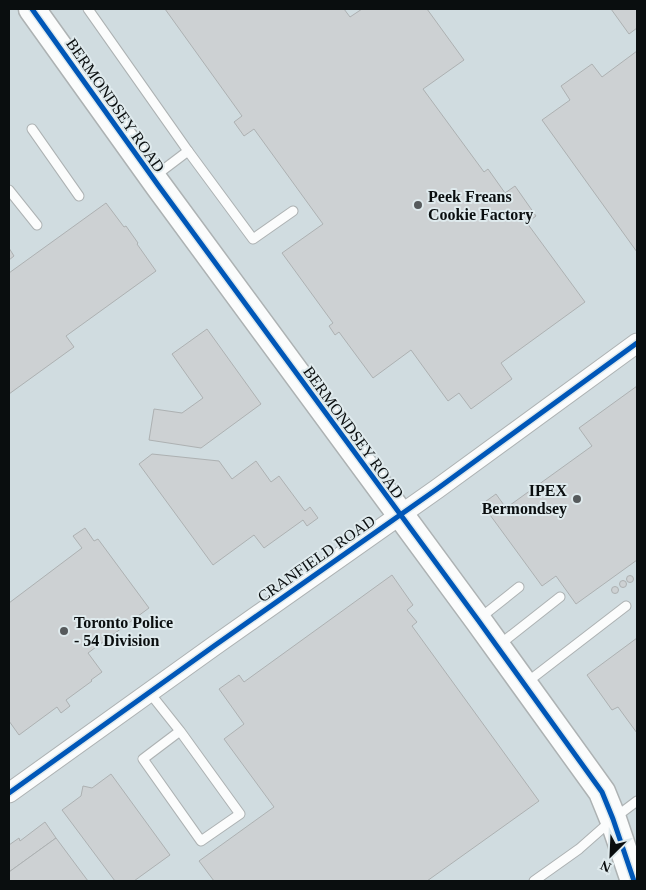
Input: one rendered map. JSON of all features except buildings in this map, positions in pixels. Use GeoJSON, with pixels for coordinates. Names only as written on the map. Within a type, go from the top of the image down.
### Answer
{"type":"FeatureCollection","features":[{"type":"Feature","properties":{"kind":"street","name":"BERMONDSEY ROAD"},"geometry":{"type":"LineString","coordinates":[[32,9],[153,178],[602,792],[634,881]]}},
{"type":"Feature","properties":{"kind":"street","name":"CRANFIELD ROAD"},"geometry":{"type":"LineString","coordinates":[[9,793],[437,489],[637,342]]}},
{"type":"Feature","properties":{"kind":"lane"},"geometry":{"type":"LineString","coordinates":[[88,9],[252,239],[293,211]]}},
{"type":"Feature","properties":{"kind":"lane"},"geometry":{"type":"LineString","coordinates":[[32,129],[79,196]]}},
{"type":"Feature","properties":{"kind":"lane"},"geometry":{"type":"LineString","coordinates":[[153,178],[188,151]]}},
{"type":"Feature","properties":{"kind":"lane"},"geometry":{"type":"LineString","coordinates":[[9,190],[37,225]]}},
{"type":"Feature","properties":{"kind":"lane"},"geometry":{"type":"LineString","coordinates":[[478,620],[519,587]]}},
{"type":"Feature","properties":{"kind":"lane"},"geometry":{"type":"LineString","coordinates":[[497,647],[560,597]]}},
{"type":"Feature","properties":{"kind":"lane"},"geometry":{"type":"LineString","coordinates":[[524,684],[626,606]]}},
{"type":"Feature","properties":{"kind":"lane"},"geometry":{"type":"LineString","coordinates":[[149,692],[180,731],[240,814],[201,841],[143,759],[180,731]]}},
{"type":"Feature","properties":{"kind":"lane"},"geometry":{"type":"LineString","coordinates":[[534,881],[579,848],[637,801]]}},
{"type":"Feature","properties":{"kind":"shaded area"},"geometry":{"type":"Polygon","coordinates":[[[9,9],[637,9],[637,881],[9,881],[9,9]]]}},
{"type":"Feature","properties":{"kind":"cycle path"},"geometry":{"type":"LineString","coordinates":[[32,9],[158,185],[602,792],[634,881]]}},
{"type":"Feature","properties":{"kind":"cycle path"},"geometry":{"type":"LineString","coordinates":[[9,793],[437,489],[637,343]]}},
{"type":"Feature","properties":{"kind":"place","name":"Peek Freans Cookie Factory"},"geometry":{"type":"Point","coordinates":[418,205]}},
{"type":"Feature","properties":{"kind":"place","name":"IPEX Bermondsey"},"geometry":{"type":"Point","coordinates":[577,499]}},
{"type":"Feature","properties":{"kind":"place","name":"Toronto Police - 54 Division"},"geometry":{"type":"Point","coordinates":[64,631]}}]}
